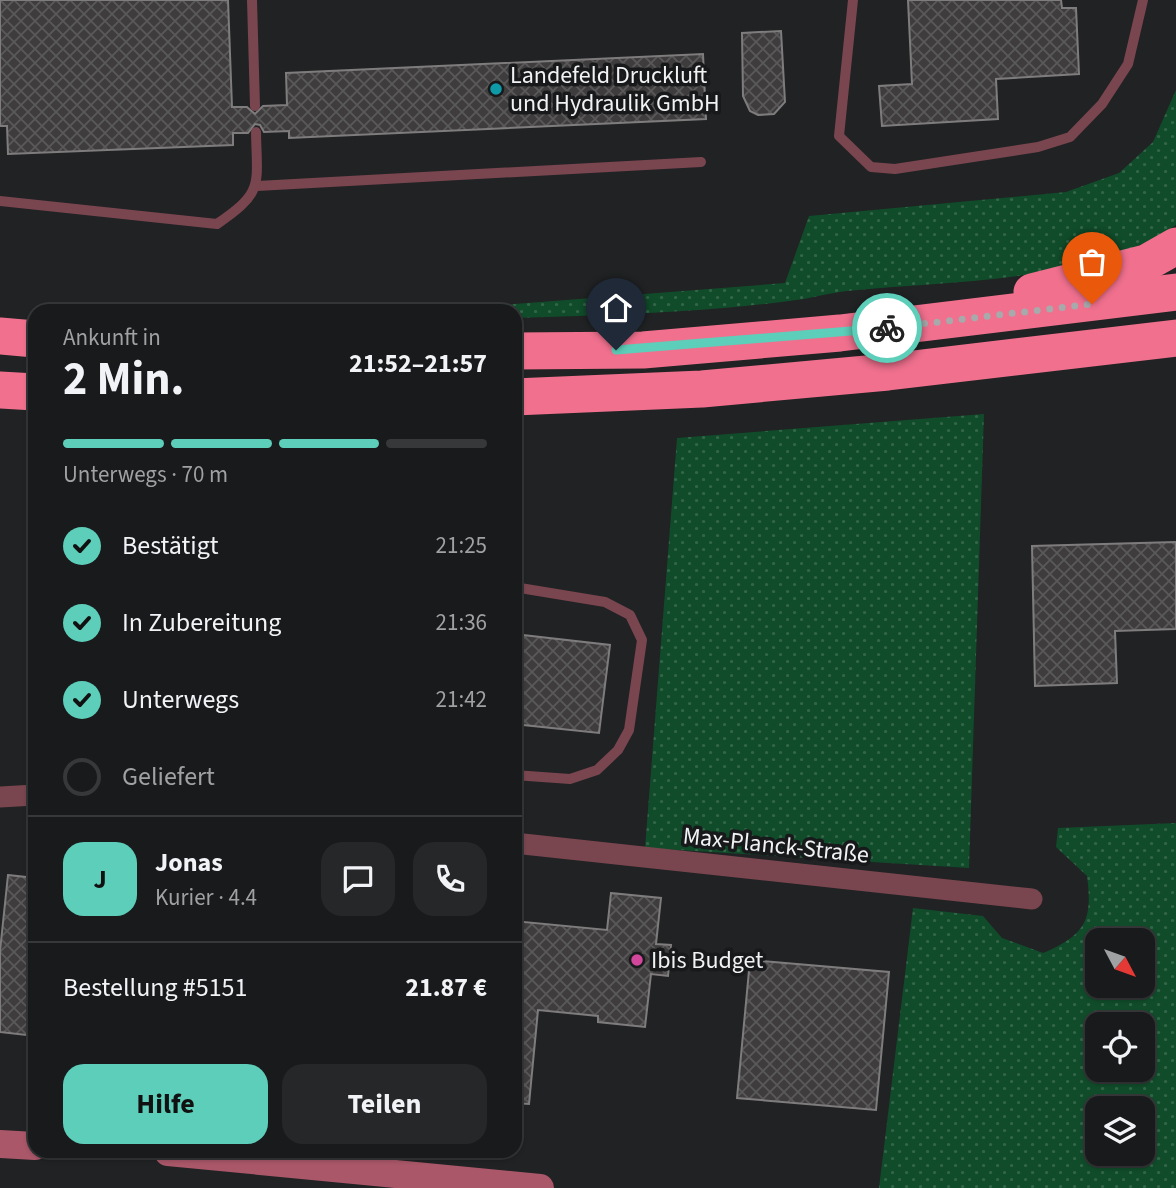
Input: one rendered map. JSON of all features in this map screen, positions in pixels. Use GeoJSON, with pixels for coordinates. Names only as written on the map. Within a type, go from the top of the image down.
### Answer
{"type":"FeatureCollection","features":[{"type":"Feature","properties":{"kind":"highway"},"geometry":{"type":"LineString","coordinates":[[840,333],[1012,298],[1146,262],[1176,246]]}},
{"type":"Feature","properties":{"kind":"highway"},"geometry":{"type":"LineString","coordinates":[[522,351],[643,350],[840,333],[1176,292]]}},
{"type":"Feature","properties":{"kind":"highway"},"geometry":{"type":"LineString","coordinates":[[0,337],[28,339]]}},
{"type":"Feature","properties":{"kind":"highway"},"geometry":{"type":"LineString","coordinates":[[522,397],[716,388],[902,371],[1176,338]]}},
{"type":"Feature","properties":{"kind":"highway"},"geometry":{"type":"LineString","coordinates":[[0,390],[28,392]]}},
{"type":"Feature","properties":{"kind":"main road"},"geometry":{"type":"LineString","coordinates":[[0,1144],[28,1146]]}},
{"type":"Feature","properties":{"kind":"main road"},"geometry":{"type":"LineString","coordinates":[[230,1158],[540,1188]]}},
{"type":"Feature","properties":{"kind":"street"},"geometry":{"type":"LineString","coordinates":[[0,797],[28,795]]}},
{"type":"Feature","properties":{"kind":"street","name":"Max-Planck-Straße"},"geometry":{"type":"LineString","coordinates":[[522,844],[1032,900]]}},
{"type":"Feature","properties":{"kind":"lane"},"geometry":{"type":"LineString","coordinates":[[252,0],[255,106]]}},
{"type":"Feature","properties":{"kind":"lane"},"geometry":{"type":"LineString","coordinates":[[853,0],[839,136],[871,167],[895,169],[1038,147],[1070,137],[1102,104],[1128,64],[1143,0]]}},
{"type":"Feature","properties":{"kind":"lane"},"geometry":{"type":"LineString","coordinates":[[0,201],[217,224],[247,204],[257,186],[256,132]]}},
{"type":"Feature","properties":{"kind":"lane"},"geometry":{"type":"LineString","coordinates":[[257,186],[701,162]]}},
{"type":"Feature","properties":{"kind":"lane"},"geometry":{"type":"LineString","coordinates":[[522,588],[605,601],[630,615],[642,640],[629,730],[618,750],[597,770],[570,779],[522,776]]}},
{"type":"Feature","properties":{"kind":"green space"},"geometry":{"type":"Polygon","coordinates":[[[1176,90],[1176,225],[1141,244],[1103,259],[1017,276],[847,291],[796,300],[721,308],[522,318],[522,304],[514,304],[785,283],[809,216],[1066,192],[1119,173],[1153,142],[1176,90]]]}},
{"type":"Feature","properties":{"kind":"green space"},"geometry":{"type":"Polygon","coordinates":[[[984,414],[969,868],[645,848],[677,438],[984,414]]]}},
{"type":"Feature","properties":{"kind":"green space"},"geometry":{"type":"Polygon","coordinates":[[[1176,823],[1176,1188],[879,1188],[913,908],[983,916],[1002,938],[1043,953],[1077,933],[1083,925],[1089,904],[1087,876],[1056,847],[1058,828],[1176,823]]]}},
{"type":"Feature","properties":{"kind":"building","name":"Landefeld Druckluft und Hydraulik GmbH"},"geometry":{"type":"Polygon","coordinates":[[[0,0],[228,0],[232,107],[247,107],[255,114],[263,106],[287,105],[286,73],[703,54],[706,119],[289,138],[289,131],[264,132],[260,125],[255,124],[248,133],[233,133],[233,145],[8,154],[7,126],[0,126],[0,0]]]}},
{"type":"Feature","properties":{"kind":"building"},"geometry":{"type":"Polygon","coordinates":[[[908,0],[1061,0],[1062,8],[1076,8],[1079,74],[996,79],[998,119],[882,126],[879,86],[912,84],[908,0]]]}},
{"type":"Feature","properties":{"kind":"building"},"geometry":{"type":"Polygon","coordinates":[[[781,31],[785,102],[774,114],[758,115],[750,111],[743,96],[742,33],[781,31]]]}},
{"type":"Feature","properties":{"kind":"building"},"geometry":{"type":"Polygon","coordinates":[[[1176,542],[1176,629],[1115,631],[1117,683],[1035,686],[1032,546],[1176,542]]]}},
{"type":"Feature","properties":{"kind":"building"},"geometry":{"type":"Polygon","coordinates":[[[522,635],[610,645],[599,733],[522,725],[522,635]]]}},
{"type":"Feature","properties":{"kind":"building"},"geometry":{"type":"Polygon","coordinates":[[[8,875],[28,877],[28,1035],[0,1032],[0,951],[8,875]]]}},
{"type":"Feature","properties":{"kind":"building"},"geometry":{"type":"Polygon","coordinates":[[[611,893],[661,898],[656,944],[671,945],[668,976],[651,974],[645,1027],[598,1022],[598,1016],[538,1010],[529,1104],[522,1104],[522,922],[607,930],[611,893]]]}},
{"type":"Feature","properties":{"kind":"building"},"geometry":{"type":"Polygon","coordinates":[[[750,960],[889,972],[876,1110],[737,1098],[750,960]]]}},
{"type":"Feature","properties":{"kind":"way so far"},"geometry":{"type":"LineString","coordinates":[[887,328],[1092,304]]}},
{"type":"Feature","properties":{"kind":"place","name":"Landefeld Druckluft und Hydraulik GmbH"},"geometry":{"type":"Point","coordinates":[496,89]}},
{"type":"Feature","properties":{"kind":"place","name":"Ibis Budget"},"geometry":{"type":"Point","coordinates":[637,960]}},
{"type":"Feature","properties":{"kind":"route"},"geometry":{"type":"LineString","coordinates":[[616,350],[643,350],[887,328]]}}]}
